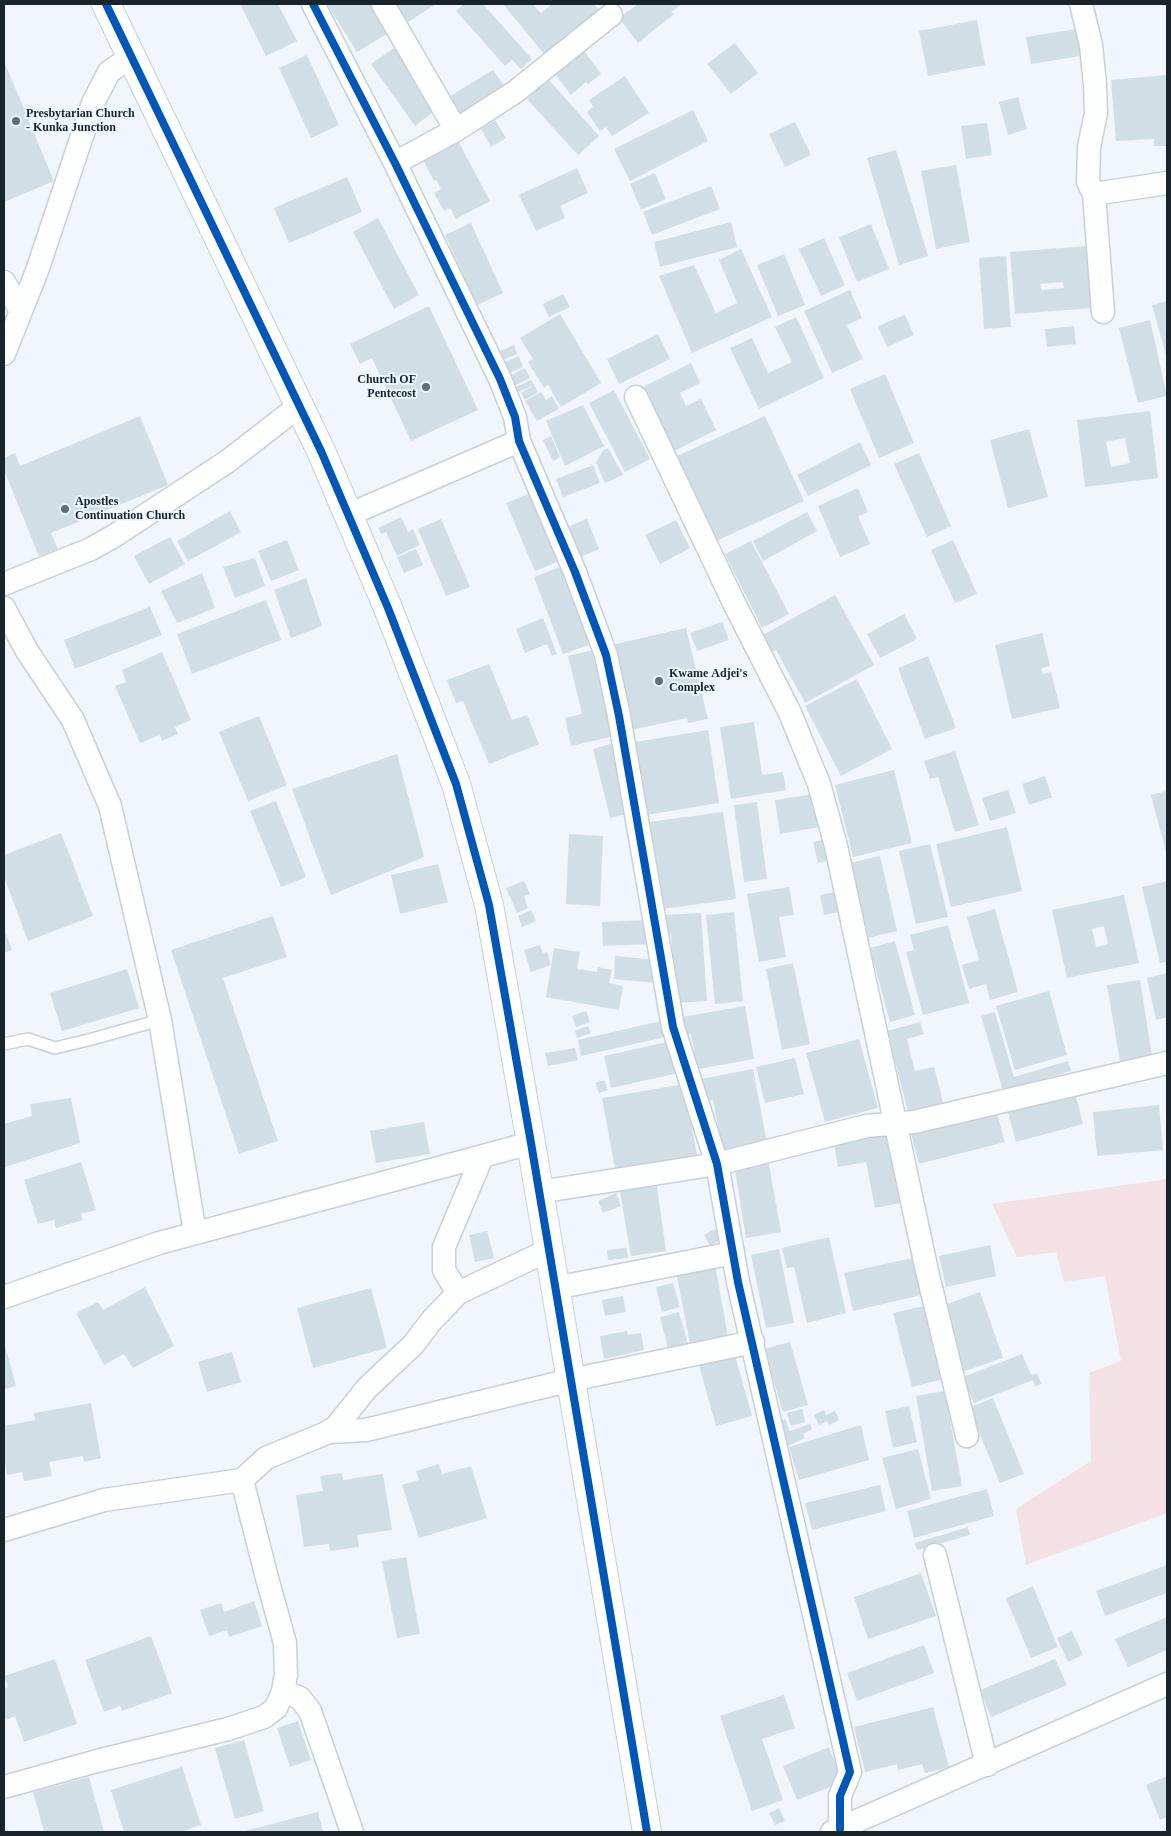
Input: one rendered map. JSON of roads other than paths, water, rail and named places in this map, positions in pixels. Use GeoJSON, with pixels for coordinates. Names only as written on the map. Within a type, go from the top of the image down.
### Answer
{"type":"FeatureCollection","features":[{"type":"Feature","properties":{"kind":"street"},"geometry":{"type":"LineString","coordinates":[[106,4],[321,451],[388,608],[456,784],[489,904],[556,1288],[647,1832]]}},
{"type":"Feature","properties":{"kind":"street"},"geometry":{"type":"LineString","coordinates":[[313,4],[395,163],[500,379],[515,417],[519,441],[575,572],[606,655],[620,716],[673,1027],[717,1164],[738,1282],[850,1772],[840,1796],[836,1830],[1167,1684]]}},
{"type":"Feature","properties":{"kind":"street"},"geometry":{"type":"LineString","coordinates":[[384,4],[456,130]]}},
{"type":"Feature","properties":{"kind":"street"},"geometry":{"type":"LineString","coordinates":[[1081,4],[1091,44],[1095,85],[1096,113],[1089,148],[1088,182],[1094,194],[1103,312]]}},
{"type":"Feature","properties":{"kind":"street"},"geometry":{"type":"LineString","coordinates":[[395,163],[456,130],[515,92],[611,15]]}},
{"type":"Feature","properties":{"kind":"street"},"geometry":{"type":"LineString","coordinates":[[4,354],[37,271],[93,102],[109,72],[132,56]]}},
{"type":"Feature","properties":{"kind":"street"},"geometry":{"type":"LineString","coordinates":[[1094,194],[1167,183]]}},
{"type":"Feature","properties":{"kind":"street"},"geometry":{"type":"LineString","coordinates":[[4,282],[21,311]]}},
{"type":"Feature","properties":{"kind":"street"},"geometry":{"type":"LineString","coordinates":[[636,397],[734,603],[790,713],[819,784],[836,846],[927,1271],[967,1436]]}},
{"type":"Feature","properties":{"kind":"street"},"geometry":{"type":"LineString","coordinates":[[4,584],[91,549],[114,536],[228,461],[299,406]]}},
{"type":"Feature","properties":{"kind":"street"},"geometry":{"type":"LineString","coordinates":[[348,515],[519,441]]}},
{"type":"Feature","properties":{"kind":"street"},"geometry":{"type":"LineString","coordinates":[[4,608],[27,651],[73,720],[110,806],[160,1020],[195,1233]]}},
{"type":"Feature","properties":{"kind":"street"},"geometry":{"type":"LineString","coordinates":[[539,1192],[717,1164],[851,1130],[914,1122],[1167,1063]]}},
{"type":"Feature","properties":{"kind":"street"},"geometry":{"type":"LineString","coordinates":[[4,1297],[160,1243],[531,1143]]}},
{"type":"Feature","properties":{"kind":"street"},"geometry":{"type":"LineString","coordinates":[[458,1293],[444,1270],[444,1247],[482,1157]]}},
{"type":"Feature","properties":{"kind":"street"},"geometry":{"type":"LineString","coordinates":[[4,1530],[104,1500],[242,1480],[266,1458],[335,1428],[368,1388],[413,1345],[432,1320],[458,1293],[549,1250]]}},
{"type":"Feature","properties":{"kind":"street"},"geometry":{"type":"LineString","coordinates":[[556,1288],[733,1253]]}},
{"type":"Feature","properties":{"kind":"street"},"geometry":{"type":"LineString","coordinates":[[329,1432],[366,1430],[571,1380],[753,1342]]}},
{"type":"Feature","properties":{"kind":"street"},"geometry":{"type":"LineString","coordinates":[[4,1787],[106,1758],[209,1734],[264,1717],[276,1708],[283,1691],[286,1675],[285,1643],[242,1480]]}},
{"type":"Feature","properties":{"kind":"street"},"geometry":{"type":"LineString","coordinates":[[935,1555],[987,1765]]}},
{"type":"Feature","properties":{"kind":"street"},"geometry":{"type":"LineString","coordinates":[[283,1691],[300,1698],[310,1712],[352,1832]]}},
{"type":"Feature","properties":{"kind":"lane"},"geometry":{"type":"LineString","coordinates":[[4,1044],[28,1039],[55,1048],[92,1040],[160,1020]]}},
{"type":"Feature","properties":{"kind":"place","name":"Presbytarian Church - Kunka Junction"},"geometry":{"type":"Point","coordinates":[16,121]}},
{"type":"Feature","properties":{"kind":"place","name":"Church OF Pentecost"},"geometry":{"type":"Point","coordinates":[426,387]}},
{"type":"Feature","properties":{"kind":"place","name":"Apostles Continuation Church"},"geometry":{"type":"Point","coordinates":[65,509]}},
{"type":"Feature","properties":{"kind":"place","name":"Kwame Adjei's Complex"},"geometry":{"type":"Point","coordinates":[659,681]}}]}
